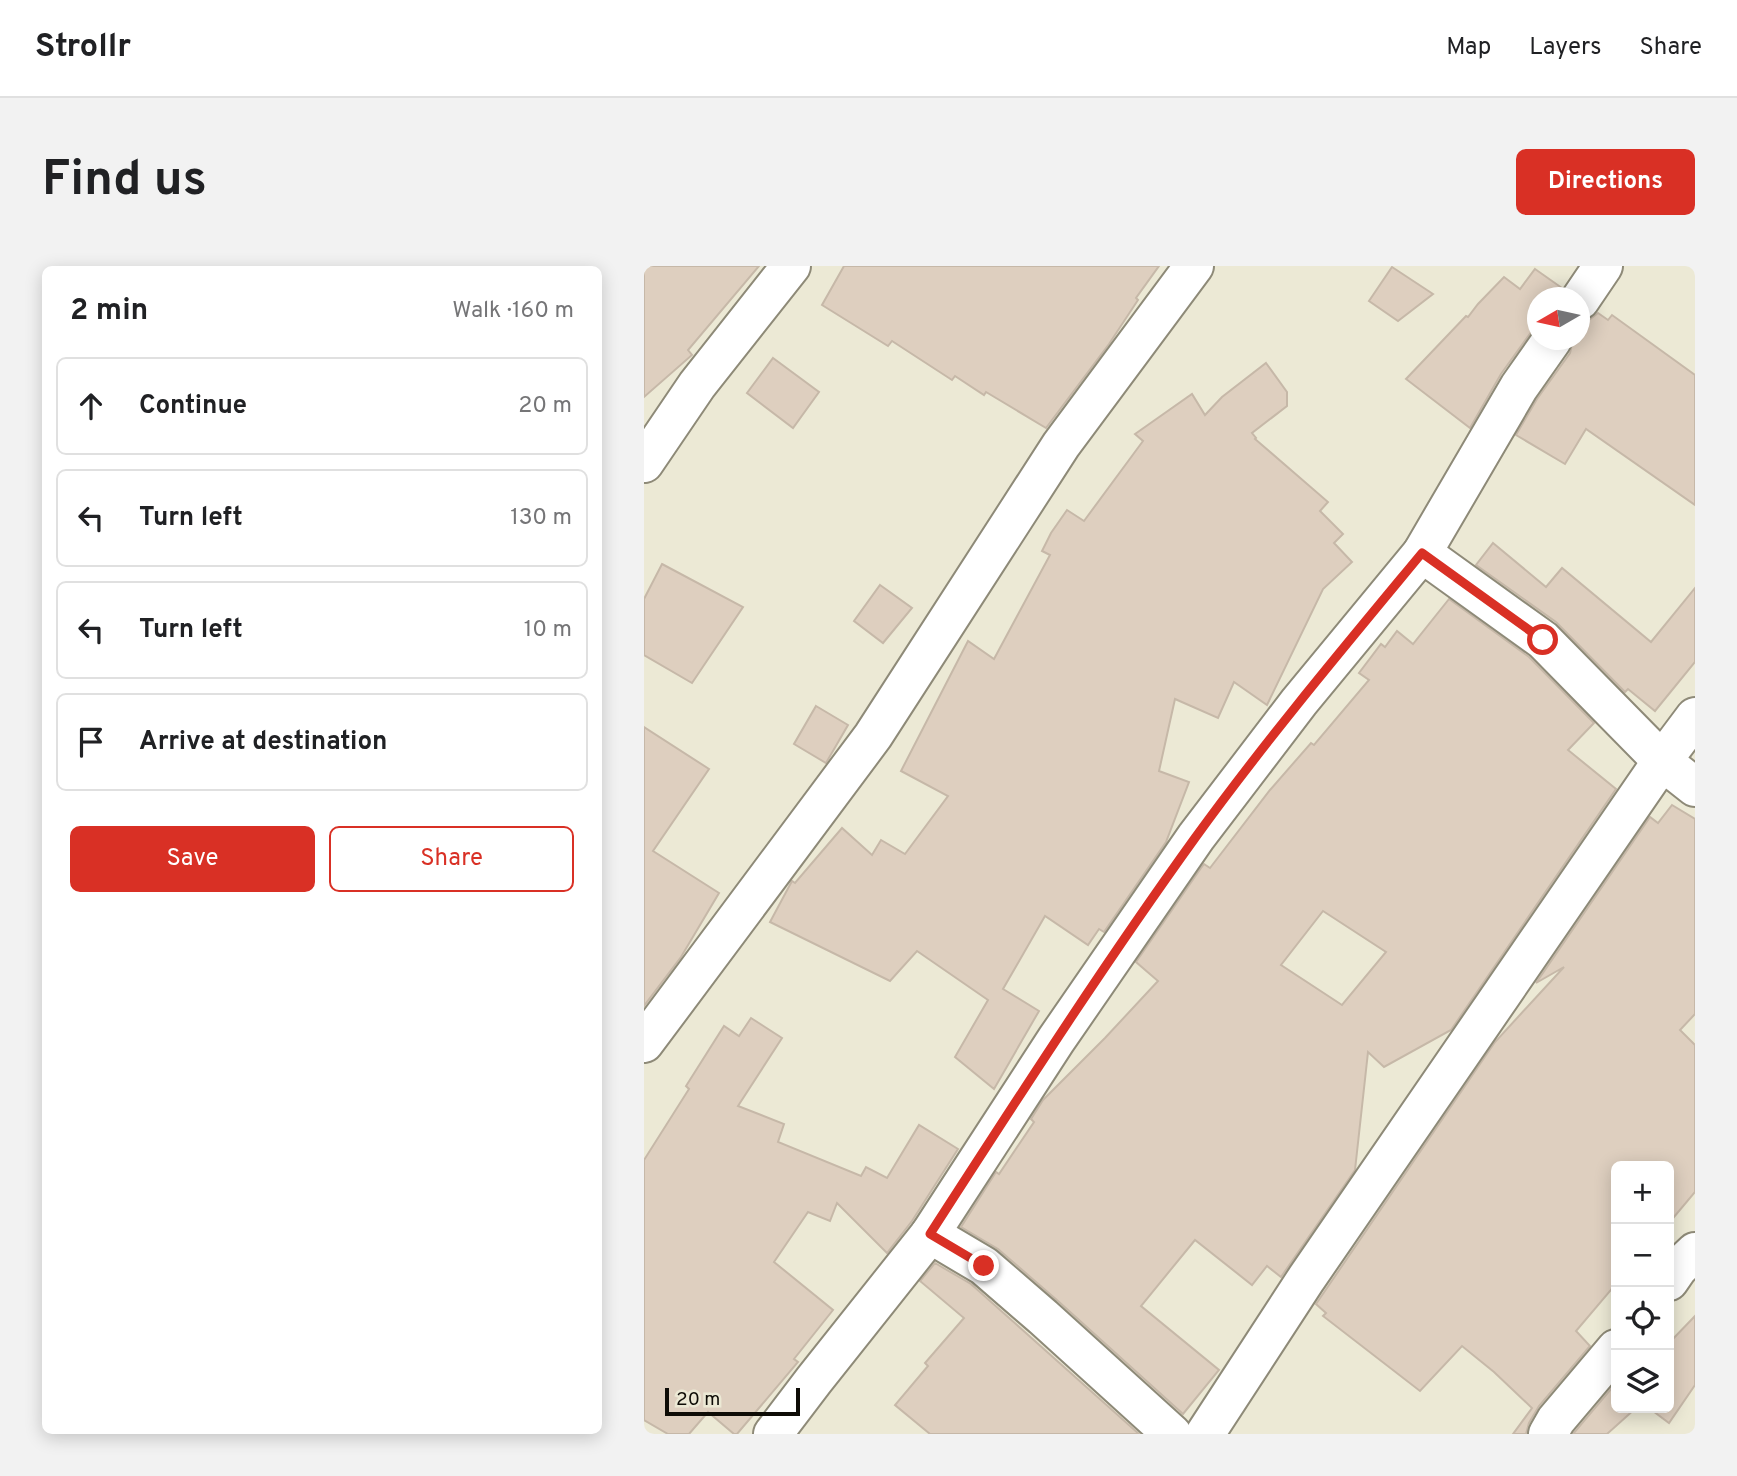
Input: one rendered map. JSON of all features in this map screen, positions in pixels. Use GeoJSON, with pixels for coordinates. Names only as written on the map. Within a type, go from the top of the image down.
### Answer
{"type":"FeatureCollection","features":[{"type":"Feature","properties":{"kind":"street"},"geometry":{"type":"LineString","coordinates":[[644,463],[696,385],[791,266]]}},
{"type":"Feature","properties":{"kind":"street"},"geometry":{"type":"LineString","coordinates":[[644,1043],[873,736],[1061,445],[1194,266]]}},
{"type":"Feature","properties":{"kind":"street"},"geometry":{"type":"LineString","coordinates":[[1589,287],[1603,266]]}},
{"type":"Feature","properties":{"kind":"street"},"geometry":{"type":"LineString","coordinates":[[773,1434],[930,1234],[1064,1028],[1196,837],[1299,702],[1422,553],[1519,387],[1545,350]]}},
{"type":"Feature","properties":{"kind":"street"},"geometry":{"type":"LineString","coordinates":[[1422,553],[1543,640],[1662,761],[1695,787]]}},
{"type":"Feature","properties":{"kind":"street"},"geometry":{"type":"LineString","coordinates":[[1205,1434],[1306,1279],[1695,717]]}},
{"type":"Feature","properties":{"kind":"street"},"geometry":{"type":"LineString","coordinates":[[930,1234],[984,1266],[1172,1434]]}},
{"type":"Feature","properties":{"kind":"street"},"geometry":{"type":"LineString","coordinates":[[1674,1274],[1695,1252]]}},
{"type":"Feature","properties":{"kind":"street"},"geometry":{"type":"LineString","coordinates":[[1548,1434],[1556,1420],[1615,1350]]}},
{"type":"Feature","properties":{"kind":"building"},"geometry":{"type":"Polygon","coordinates":[[[644,266],[759,266],[688,350],[692,355],[644,397],[644,266]]]}},
{"type":"Feature","properties":{"kind":"building"},"geometry":{"type":"Polygon","coordinates":[[[844,266],[1159,266],[1109,344],[1046,428],[986,392],[984,395],[955,376],[952,380],[892,341],[888,346],[822,305],[844,266]]]}},
{"type":"Feature","properties":{"kind":"building"},"geometry":{"type":"Polygon","coordinates":[[[1392,267],[1433,294],[1398,321],[1369,301],[1392,267]]]}},
{"type":"Feature","properties":{"kind":"building"},"geometry":{"type":"Polygon","coordinates":[[[1535,269],[1561,287],[1527,287],[1527,338],[1501,374],[1470,428],[1406,379],[1504,277],[1520,289],[1535,269]]]}},
{"type":"Feature","properties":{"kind":"building"},"geometry":{"type":"Polygon","coordinates":[[[1598,313],[1608,320],[1612,315],[1695,375],[1695,505],[1586,429],[1565,464],[1516,435],[1571,350],[1590,350],[1590,319],[1598,313]]]}},
{"type":"Feature","properties":{"kind":"building"},"geometry":{"type":"Polygon","coordinates":[[[773,358],[819,392],[793,428],[747,393],[773,358]]]}},
{"type":"Feature","properties":{"kind":"building"},"geometry":{"type":"Polygon","coordinates":[[[1266,363],[1287,392],[1287,406],[1252,433],[1255,439],[1328,502],[1320,511],[1343,534],[1334,543],[1352,562],[1323,589],[1267,705],[1234,682],[1218,718],[1175,699],[1159,771],[1189,782],[1166,842],[1104,932],[1099,929],[1088,945],[1045,916],[1003,989],[1039,1011],[994,1089],[955,1057],[988,1000],[917,951],[890,981],[770,922],[792,881],[795,883],[842,828],[872,855],[881,840],[905,854],[948,796],[901,771],[968,641],[994,659],[1050,555],[1042,551],[1051,533],[1067,510],[1084,521],[1143,441],[1135,434],[1192,394],[1205,415],[1222,397],[1266,363]]]}},
{"type":"Feature","properties":{"kind":"building"},"geometry":{"type":"Polygon","coordinates":[[[1493,543],[1546,587],[1562,568],[1651,642],[1695,588],[1695,662],[1655,711],[1628,689],[1625,692],[1556,622],[1476,565],[1493,543]]]}},
{"type":"Feature","properties":{"kind":"building"},"geometry":{"type":"Polygon","coordinates":[[[662,564],[743,607],[692,683],[644,655],[644,599],[662,564]]]}},
{"type":"Feature","properties":{"kind":"building"},"geometry":{"type":"Polygon","coordinates":[[[880,585],[912,608],[883,643],[854,621],[880,585]]]}},
{"type":"Feature","properties":{"kind":"building"},"geometry":{"type":"Polygon","coordinates":[[[1449,599],[1529,657],[1594,723],[1568,750],[1616,789],[1451,1030],[1384,1067],[1368,1052],[1355,1170],[1281,1277],[1267,1266],[1252,1285],[1195,1240],[1141,1306],[1219,1370],[1183,1414],[998,1249],[961,1227],[996,1172],[999,1174],[1034,1122],[1031,1119],[1043,1100],[1158,981],[1136,962],[1204,864],[1210,868],[1270,790],[1311,743],[1314,745],[1369,680],[1359,673],[1381,644],[1385,647],[1397,631],[1413,644],[1449,599]],[[1323,911],[1281,965],[1342,1005],[1386,952],[1323,911]]]}},
{"type":"Feature","properties":{"kind":"building"},"geometry":{"type":"Polygon","coordinates":[[[816,706],[848,725],[826,763],[794,744],[816,706]]]}},
{"type":"Feature","properties":{"kind":"building"},"geometry":{"type":"Polygon","coordinates":[[[644,727],[709,769],[653,851],[719,893],[681,957],[644,1006],[644,727]]]}},
{"type":"Feature","properties":{"kind":"building"},"geometry":{"type":"Polygon","coordinates":[[[1672,805],[1695,819],[1695,1014],[1680,1030],[1695,1045],[1695,1192],[1674,1217],[1674,1161],[1611,1161],[1611,1290],[1576,1331],[1590,1346],[1539,1406],[1526,1434],[1513,1434],[1532,1408],[1462,1346],[1420,1391],[1323,1316],[1326,1313],[1316,1304],[1495,1042],[1564,967],[1536,983],[1650,817],[1658,823],[1672,805]]]}},
{"type":"Feature","properties":{"kind":"building"},"geometry":{"type":"Polygon","coordinates":[[[751,1018],[782,1038],[738,1106],[784,1124],[778,1142],[861,1176],[866,1167],[887,1178],[919,1125],[958,1149],[912,1221],[887,1253],[837,1203],[830,1221],[808,1212],[774,1262],[833,1310],[794,1359],[798,1362],[737,1434],[708,1412],[689,1434],[668,1434],[644,1420],[644,1160],[689,1089],[686,1086],[724,1026],[739,1036],[751,1018]]]}},
{"type":"Feature","properties":{"kind":"building"},"geometry":{"type":"Polygon","coordinates":[[[935,1263],[971,1284],[1139,1434],[930,1434],[895,1405],[928,1366],[925,1363],[964,1318],[920,1281],[935,1263]]]}},
{"type":"Feature","properties":{"kind":"building"},"geometry":{"type":"Polygon","coordinates":[[[1695,1316],[1695,1385],[1669,1423],[1656,1413],[1674,1413],[1674,1338],[1695,1316]]]}},
{"type":"Feature","properties":{"kind":"building"},"geometry":{"type":"Polygon","coordinates":[[[1611,1389],[1611,1413],[1630,1413],[1607,1434],[1573,1434],[1611,1389]]]}},
{"type":"Feature","properties":{"kind":"route"},"geometry":{"type":"LineString","coordinates":[[984,1266],[930,1234],[1056,1040],[1196,837],[1299,702],[1422,553],[1543,640]]}}]}
